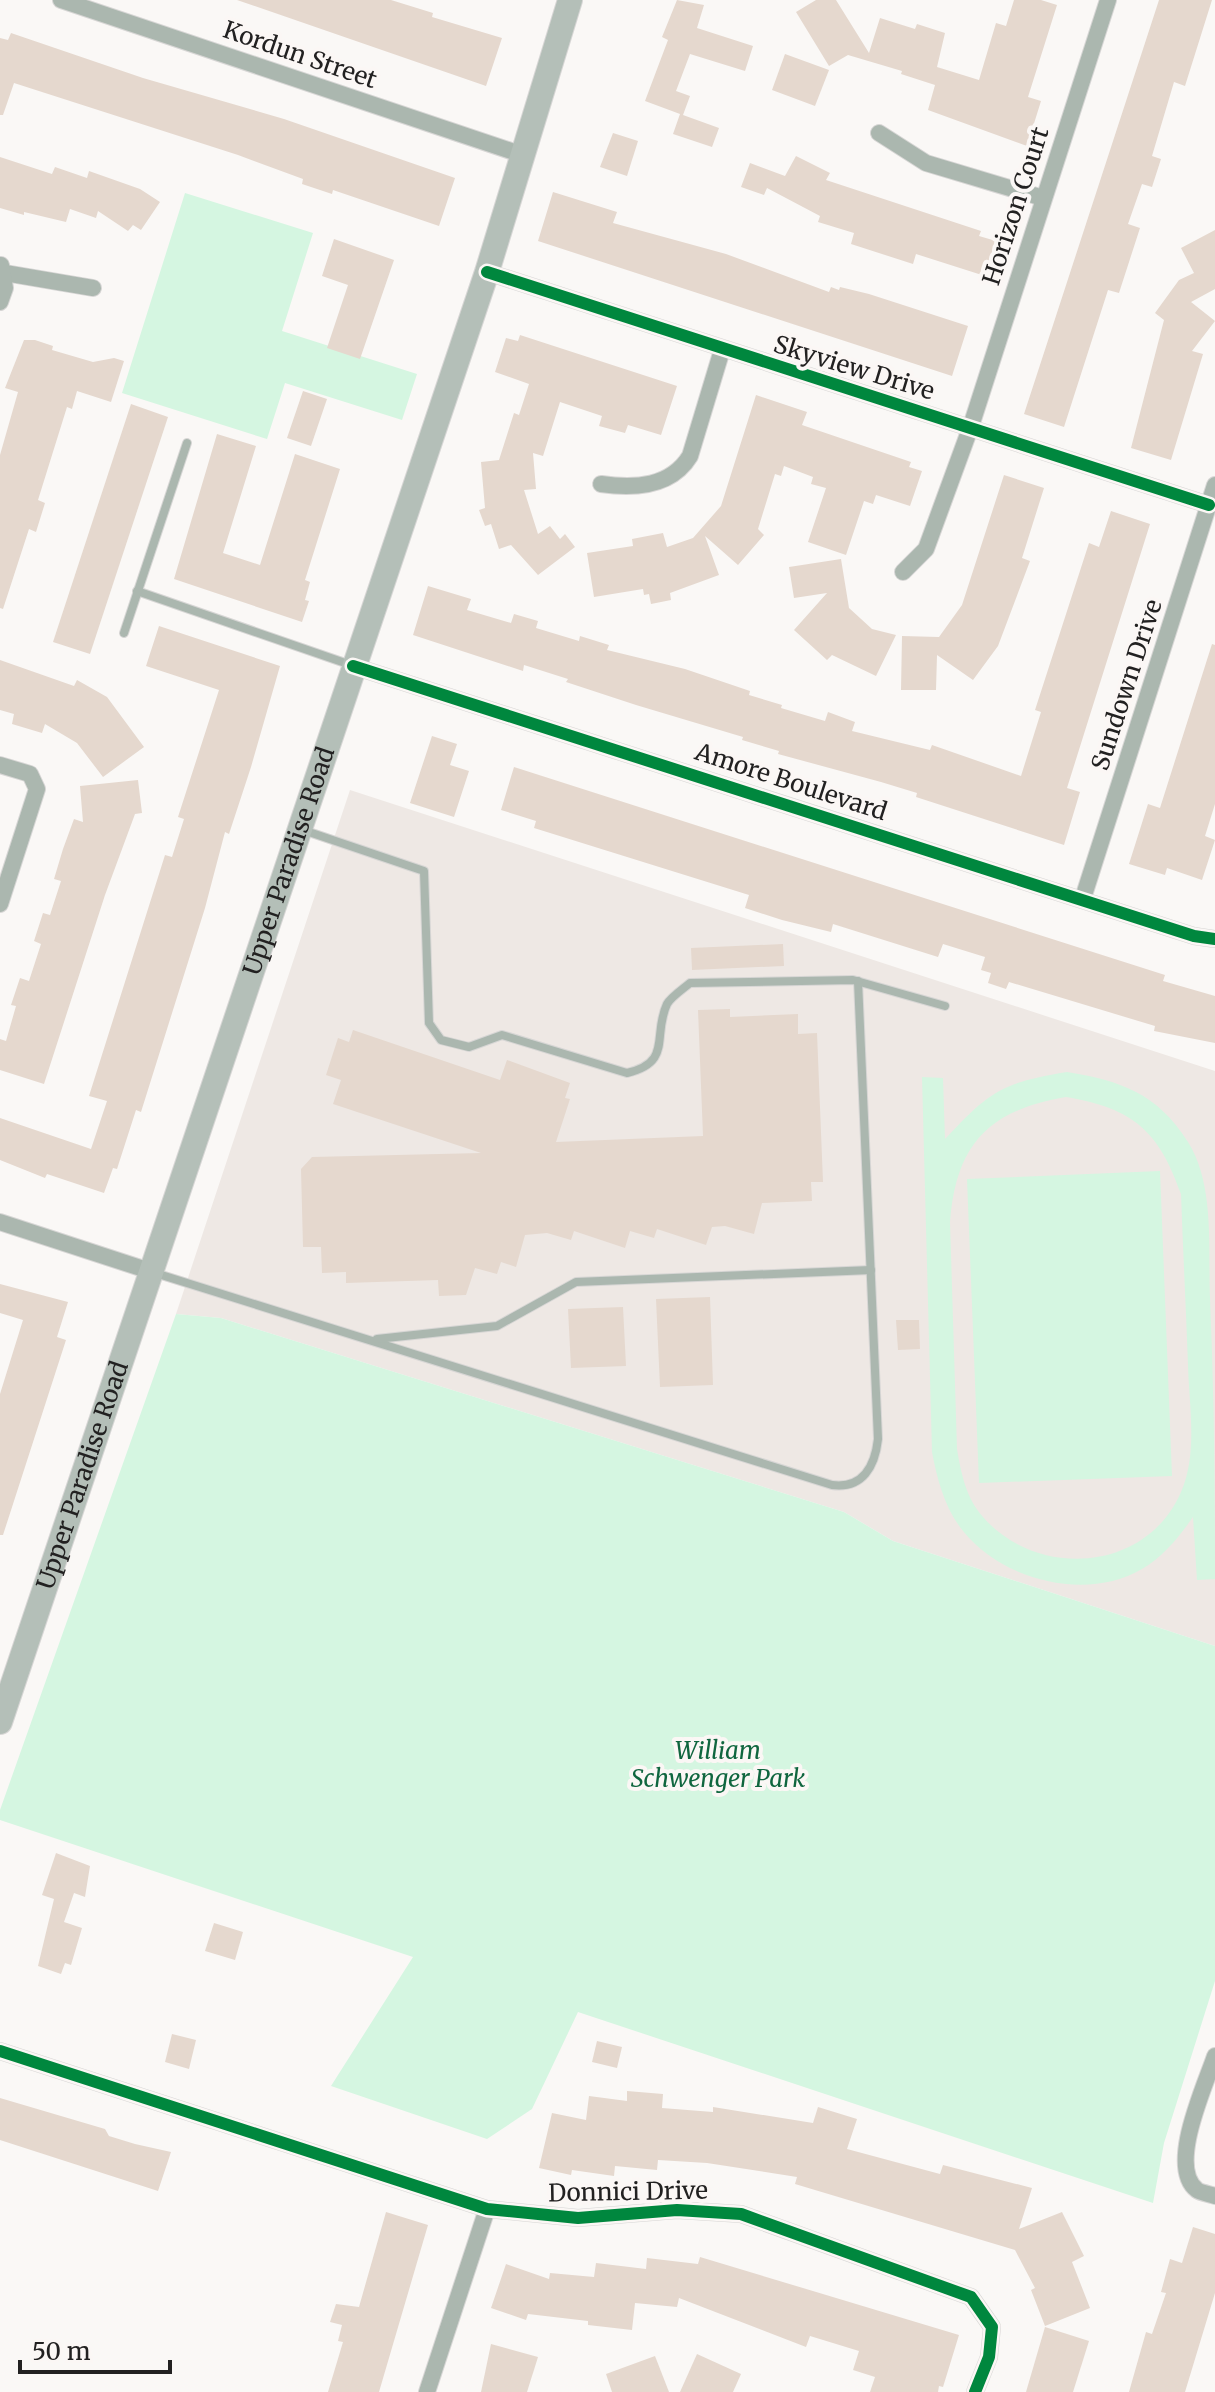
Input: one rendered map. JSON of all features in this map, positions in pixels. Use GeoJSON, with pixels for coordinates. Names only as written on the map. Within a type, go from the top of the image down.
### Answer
{"type":"FeatureCollection","features":[{"type":"Feature","properties":{"kind":"main road","name":"Upper Paradise Road"},"geometry":{"type":"LineString","coordinates":[[0,1722],[487,272],[570,0]]}},
{"type":"Feature","properties":{"kind":"street","name":"Kordun Street"},"geometry":{"type":"LineString","coordinates":[[61,0],[523,155]]}},
{"type":"Feature","properties":{"kind":"street","name":"Horizon Court"},"geometry":{"type":"LineString","coordinates":[[903,572],[926,549],[971,426],[1108,0]]}},
{"type":"Feature","properties":{"kind":"street"},"geometry":{"type":"LineString","coordinates":[[879,133],[926,163],[1043,198]]}},
{"type":"Feature","properties":{"kind":"street"},"geometry":{"type":"LineString","coordinates":[[0,302],[2,268],[93,288]]}},
{"type":"Feature","properties":{"kind":"street","name":"Skyview Drive"},"geometry":{"type":"LineString","coordinates":[[487,272],[1209,505]]}},
{"type":"Feature","properties":{"kind":"street"},"geometry":{"type":"LineString","coordinates":[[601,484],[628,488],[658,482],[681,471],[690,456],[722,350]]}},
{"type":"Feature","properties":{"kind":"street","name":"Sundown Drive"},"geometry":{"type":"LineString","coordinates":[[1083,898],[1215,485]]}},
{"type":"Feature","properties":{"kind":"street","name":"Amore Boulevard"},"geometry":{"type":"LineString","coordinates":[[353,666],[1194,936],[1215,939]]}},
{"type":"Feature","properties":{"kind":"street"},"geometry":{"type":"LineString","coordinates":[[0,765],[30,774],[37,789],[0,904]]}},
{"type":"Feature","properties":{"kind":"street"},"geometry":{"type":"LineString","coordinates":[[0,1222],[153,1272]]}},
{"type":"Feature","properties":{"kind":"street","name":"Donnici Drive"},"geometry":{"type":"LineString","coordinates":[[0,2051],[487,2209],[578,2218],[677,2210],[741,2214],[971,2297],[992,2327],[989,2357],[975,2392]]}},
{"type":"Feature","properties":{"kind":"street"},"geometry":{"type":"LineString","coordinates":[[1215,2056],[1184,2170],[1197,2190],[1215,2196]]}},
{"type":"Feature","properties":{"kind":"street"},"geometry":{"type":"LineString","coordinates":[[427,2392],[487,2209]]}},
{"type":"Feature","properties":{"kind":"lane"},"geometry":{"type":"LineString","coordinates":[[124,633],[187,443]]}},
{"type":"Feature","properties":{"kind":"lane"},"geometry":{"type":"LineString","coordinates":[[137,591],[353,666]]}},
{"type":"Feature","properties":{"kind":"lane"},"geometry":{"type":"LineString","coordinates":[[299,829],[424,871],[429,1023],[441,1040],[469,1047],[502,1035],[627,1073],[644,1069],[657,1057],[667,1003],[690,983],[858,981],[945,1006]]}},
{"type":"Feature","properties":{"kind":"lane"},"geometry":{"type":"LineString","coordinates":[[153,1272],[832,1485],[844,1485],[866,1475],[877,1449],[858,981]]}},
{"type":"Feature","properties":{"kind":"lane"},"geometry":{"type":"LineString","coordinates":[[372,1340],[497,1326],[576,1282],[871,1270]]}},
{"type":"Feature","properties":{"kind":"shaded area"},"geometry":{"type":"Polygon","coordinates":[[[350,790],[1215,1071],[1215,1646],[893,1541],[844,1512],[221,1318],[176,1314],[350,790]]]}},
{"type":"Feature","properties":{"kind":"green space"},"geometry":{"type":"Polygon","coordinates":[[[185,193],[313,233],[282,331],[417,374],[402,420],[285,383],[267,439],[122,393],[185,193]]]}},
{"type":"Feature","properties":{"kind":"green space"},"geometry":{"type":"Polygon","coordinates":[[[1067,1072],[1121,1085],[1150,1101],[1164,1112],[1188,1142],[1203,1178],[1208,1218],[1215,1579],[1197,1580],[1193,1517],[1157,1559],[1120,1579],[1096,1584],[1071,1584],[1046,1581],[1022,1573],[980,1548],[963,1531],[951,1513],[936,1473],[932,1452],[922,1077],[943,1078],[945,1139],[974,1110],[998,1092],[1026,1080],[1067,1072]],[[1066,1097],[1039,1103],[997,1121],[969,1151],[960,1171],[950,1222],[957,1449],[965,1485],[977,1510],[1006,1537],[1032,1551],[1060,1558],[1089,1558],[1117,1552],[1143,1539],[1165,1519],[1181,1492],[1191,1446],[1181,1194],[1163,1154],[1140,1126],[1109,1108],[1066,1097]]]}},
{"type":"Feature","properties":{"kind":"green space"},"geometry":{"type":"Polygon","coordinates":[[[1160,1171],[1172,1476],[979,1483],[967,1179],[1160,1171]]]}},
{"type":"Feature","properties":{"kind":"green space","name":"William Schwenger Park"},"geometry":{"type":"Polygon","coordinates":[[[176,1314],[221,1318],[844,1512],[893,1541],[1215,1646],[1215,1981],[1164,2143],[1153,2203],[578,2012],[532,2109],[487,2139],[331,2086],[413,1957],[0,1820],[0,1810],[176,1314]]]}},
{"type":"Feature","properties":{"kind":"building"},"geometry":{"type":"Polygon","coordinates":[[[237,0],[391,0],[433,13],[432,17],[502,38],[486,86],[237,0]]]}},
{"type":"Feature","properties":{"kind":"building"},"geometry":{"type":"Polygon","coordinates":[[[677,0],[704,5],[697,28],[753,46],[745,71],[690,54],[676,91],[690,96],[683,115],[719,128],[712,147],[673,134],[680,114],[645,101],[668,40],[662,37],[677,0]]]}},
{"type":"Feature","properties":{"kind":"building"},"geometry":{"type":"Polygon","coordinates":[[[816,0],[836,0],[869,53],[880,18],[915,29],[917,24],[945,33],[937,67],[979,80],[996,23],[1006,26],[1014,0],[1041,0],[1057,5],[1028,97],[1041,101],[1027,146],[928,110],[935,85],[901,74],[902,71],[848,55],[829,66],[796,12],[816,0]]]}},
{"type":"Feature","properties":{"kind":"building"},"geometry":{"type":"Polygon","coordinates":[[[1159,0],[1212,0],[1185,86],[1174,82],[1152,156],[1161,159],[1152,187],[1142,184],[1128,224],[1140,228],[1119,293],[1108,290],[1064,427],[1024,414],[1159,0]]]}},
{"type":"Feature","properties":{"kind":"building"},"geometry":{"type":"Polygon","coordinates":[[[11,33],[143,78],[284,119],[455,178],[439,226],[333,190],[332,194],[302,184],[303,179],[238,155],[14,83],[3,115],[0,115],[0,38],[8,40],[11,33]]]}},
{"type":"Feature","properties":{"kind":"building"},"geometry":{"type":"Polygon","coordinates":[[[785,54],[829,70],[815,106],[772,90],[785,54]]]}},
{"type":"Feature","properties":{"kind":"building"},"geometry":{"type":"Polygon","coordinates":[[[613,133],[638,141],[627,176],[600,167],[613,133]]]}},
{"type":"Feature","properties":{"kind":"building"},"geometry":{"type":"Polygon","coordinates":[[[796,156],[830,173],[826,180],[981,231],[979,236],[996,241],[985,276],[916,254],[913,264],[851,244],[854,233],[818,222],[820,216],[767,188],[764,195],[741,187],[750,163],[785,176],[796,156]]]}},
{"type":"Feature","properties":{"kind":"building"},"geometry":{"type":"Polygon","coordinates":[[[0,157],[52,174],[55,167],[87,178],[89,171],[140,189],[160,202],[141,230],[133,225],[128,231],[98,211],[96,218],[70,209],[66,222],[24,212],[24,215],[0,208],[0,157]]]}},
{"type":"Feature","properties":{"kind":"building"},"geometry":{"type":"Polygon","coordinates":[[[553,192],[617,212],[613,223],[726,254],[829,292],[831,287],[839,290],[840,287],[869,294],[968,326],[952,376],[538,241],[553,192]]]}},
{"type":"Feature","properties":{"kind":"building"},"geometry":{"type":"Polygon","coordinates":[[[1215,230],[1215,289],[1191,302],[1215,321],[1192,351],[1203,354],[1171,460],[1131,448],[1164,320],[1155,313],[1179,280],[1194,273],[1181,248],[1215,230]]]}},
{"type":"Feature","properties":{"kind":"building"},"geometry":{"type":"Polygon","coordinates":[[[334,239],[394,260],[360,359],[327,348],[348,285],[322,276],[334,239]]]}},
{"type":"Feature","properties":{"kind":"building"},"geometry":{"type":"Polygon","coordinates":[[[520,335],[677,386],[661,435],[628,425],[625,433],[599,426],[602,416],[560,402],[543,456],[533,453],[536,489],[524,490],[538,534],[550,526],[560,539],[565,534],[575,547],[538,575],[511,545],[499,549],[491,524],[485,526],[479,510],[485,508],[481,462],[499,460],[514,413],[519,415],[529,384],[495,372],[506,338],[518,341],[520,335]]]}},
{"type":"Feature","properties":{"kind":"building"},"geometry":{"type":"Polygon","coordinates":[[[24,340],[35,340],[53,346],[52,350],[93,362],[114,358],[124,361],[111,402],[77,391],[72,409],[67,407],[38,500],[45,503],[36,532],[29,529],[3,609],[0,608],[0,455],[18,392],[5,388],[24,340]]]}},
{"type":"Feature","properties":{"kind":"building"},"geometry":{"type":"Polygon","coordinates":[[[303,391],[327,399],[311,446],[287,438],[303,391]]]}},
{"type":"Feature","properties":{"kind":"building"},"geometry":{"type":"Polygon","coordinates":[[[756,395],[807,412],[802,425],[911,462],[909,467],[922,471],[910,506],[876,495],[873,504],[864,501],[846,555],[808,542],[826,488],[811,484],[813,477],[784,466],[781,476],[775,474],[758,529],[764,535],[738,565],[705,536],[719,575],[670,593],[671,600],[651,604],[649,594],[644,595],[643,589],[594,597],[587,553],[633,546],[632,539],[663,533],[667,547],[693,538],[721,506],[756,395]]]}},
{"type":"Feature","properties":{"kind":"building"},"geometry":{"type":"Polygon","coordinates":[[[131,404],[168,417],[90,654],[53,642],[131,404]]]}},
{"type":"Feature","properties":{"kind":"building"},"geometry":{"type":"Polygon","coordinates":[[[217,434],[256,446],[223,553],[260,565],[295,454],[340,469],[305,580],[310,582],[305,600],[309,601],[302,622],[174,579],[217,434]]]}},
{"type":"Feature","properties":{"kind":"building"},"geometry":{"type":"Polygon","coordinates":[[[1004,475],[1044,488],[1022,558],[1030,561],[998,646],[973,680],[937,655],[936,690],[901,690],[902,636],[939,637],[962,605],[1004,475]]]}},
{"type":"Feature","properties":{"kind":"building"},"geometry":{"type":"Polygon","coordinates":[[[1111,511],[1150,524],[1067,788],[1080,792],[1064,845],[916,797],[917,793],[778,754],[779,751],[742,740],[743,737],[566,682],[568,679],[524,665],[523,671],[413,635],[428,586],[471,599],[467,610],[511,623],[514,614],[538,621],[536,628],[579,641],[580,636],[609,645],[607,650],[685,669],[750,691],[749,695],[782,705],[781,708],[825,721],[828,712],[855,722],[852,731],[930,750],[932,745],[1021,776],[1041,712],[1035,710],[1089,543],[1099,547],[1111,511]]]}},
{"type":"Feature","properties":{"kind":"building"},"geometry":{"type":"Polygon","coordinates":[[[841,559],[849,608],[872,629],[896,635],[876,676],[832,655],[827,660],[794,630],[827,593],[794,598],[789,567],[841,559]]]}},
{"type":"Feature","properties":{"kind":"building"},"geometry":{"type":"Polygon","coordinates":[[[159,626],[280,666],[229,834],[225,832],[205,908],[141,1112],[136,1110],[117,1169],[113,1168],[104,1193],[47,1174],[45,1178],[0,1160],[0,1118],[91,1149],[107,1101],[89,1096],[165,855],[172,857],[184,819],[178,817],[219,690],[146,666],[159,626]]]}},
{"type":"Feature","properties":{"kind":"building"},"geometry":{"type":"Polygon","coordinates":[[[1212,644],[1215,645],[1215,804],[1205,836],[1215,840],[1202,880],[1167,868],[1165,875],[1129,864],[1148,804],[1160,808],[1212,644]]]}},
{"type":"Feature","properties":{"kind":"building"},"geometry":{"type":"Polygon","coordinates":[[[0,660],[74,686],[77,680],[107,697],[144,747],[103,777],[77,743],[45,724],[42,733],[12,724],[14,714],[0,710],[0,660]]]}},
{"type":"Feature","properties":{"kind":"building"},"geometry":{"type":"Polygon","coordinates":[[[432,736],[457,744],[450,765],[469,771],[454,817],[410,803],[432,736]]]}},
{"type":"Feature","properties":{"kind":"building"},"geometry":{"type":"Polygon","coordinates":[[[514,767],[1165,975],[1163,981],[1215,996],[1215,1043],[1154,1031],[1155,1026],[1009,982],[1006,989],[988,983],[991,973],[981,970],[985,957],[943,944],[938,957],[833,924],[831,932],[782,920],[745,908],[749,895],[534,828],[536,821],[501,810],[514,767]]]}},
{"type":"Feature","properties":{"kind":"building"},"geometry":{"type":"Polygon","coordinates":[[[138,780],[142,813],[135,814],[105,895],[44,1084],[0,1070],[0,1039],[6,1041],[16,1006],[11,1005],[20,978],[29,981],[41,944],[34,941],[43,913],[50,915],[61,881],[54,879],[63,849],[74,819],[83,822],[80,786],[138,780]]]}},
{"type":"Feature","properties":{"kind":"building"},"geometry":{"type":"Polygon","coordinates":[[[783,944],[784,966],[692,970],[691,948],[783,944]]]}},
{"type":"Feature","properties":{"kind":"building"},"geometry":{"type":"Polygon","coordinates":[[[730,1009],[730,1017],[798,1014],[798,1034],[817,1033],[823,1182],[811,1182],[812,1201],[762,1203],[754,1234],[725,1226],[712,1227],[706,1245],[657,1229],[654,1238],[630,1231],[625,1248],[574,1231],[571,1240],[547,1233],[525,1235],[516,1267],[501,1262],[497,1274],[475,1268],[466,1295],[439,1296],[438,1280],[346,1283],[346,1272],[322,1273],[321,1247],[303,1247],[301,1169],[312,1157],[481,1153],[333,1104],[341,1080],[326,1075],[338,1038],[349,1042],[353,1030],[500,1080],[507,1060],[570,1083],[565,1098],[570,1099],[556,1142],[703,1136],[698,1010],[730,1009]]]}},
{"type":"Feature","properties":{"kind":"building"},"geometry":{"type":"Polygon","coordinates":[[[0,1284],[68,1302],[57,1337],[66,1340],[3,1535],[0,1535],[0,1394],[23,1320],[0,1313],[0,1284]]]}},
{"type":"Feature","properties":{"kind":"building"},"geometry":{"type":"Polygon","coordinates":[[[710,1297],[713,1385],[660,1387],[656,1299],[710,1297]]]}},
{"type":"Feature","properties":{"kind":"building"},"geometry":{"type":"Polygon","coordinates":[[[623,1307],[626,1366],[571,1368],[568,1309],[623,1307]]]}},
{"type":"Feature","properties":{"kind":"building"},"geometry":{"type":"Polygon","coordinates":[[[896,1320],[919,1320],[920,1349],[898,1350],[896,1320]]]}},
{"type":"Feature","properties":{"kind":"building"},"geometry":{"type":"Polygon","coordinates":[[[56,1853],[90,1866],[85,1897],[74,1893],[64,1922],[82,1928],[71,1965],[65,1963],[61,1974],[38,1966],[54,1899],[42,1895],[56,1853]]]}},
{"type":"Feature","properties":{"kind":"building"},"geometry":{"type":"Polygon","coordinates":[[[214,1923],[243,1932],[235,1960],[205,1951],[214,1923]]]}},
{"type":"Feature","properties":{"kind":"building"},"geometry":{"type":"Polygon","coordinates":[[[172,2034],[196,2040],[189,2069],[165,2062],[172,2034]]]}},
{"type":"Feature","properties":{"kind":"building"},"geometry":{"type":"Polygon","coordinates":[[[597,2041],[622,2047],[617,2068],[592,2062],[597,2041]]]}},
{"type":"Feature","properties":{"kind":"building"},"geometry":{"type":"Polygon","coordinates":[[[627,2091],[663,2094],[662,2108],[713,2112],[713,2107],[813,2123],[818,2107],[857,2119],[847,2149],[940,2174],[943,2165],[1032,2188],[1019,2229],[1062,2212],[1084,2256],[1072,2262],[1090,2308],[1045,2326],[1031,2290],[1035,2288],[1015,2250],[795,2184],[797,2177],[707,2163],[658,2160],[657,2170],[615,2166],[614,2176],[572,2170],[571,2175],[539,2168],[552,2113],[586,2120],[589,2096],[627,2101],[627,2091]]]}},
{"type":"Feature","properties":{"kind":"building"},"geometry":{"type":"Polygon","coordinates":[[[0,2098],[105,2129],[109,2136],[171,2152],[158,2191],[0,2140],[0,2098]]]}},
{"type":"Feature","properties":{"kind":"building"},"geometry":{"type":"Polygon","coordinates":[[[386,2212],[428,2225],[379,2392],[328,2392],[343,2342],[338,2341],[342,2325],[330,2322],[336,2304],[359,2307],[386,2212]]]}},
{"type":"Feature","properties":{"kind":"building"},"geometry":{"type":"Polygon","coordinates":[[[1193,2227],[1215,2234],[1215,2293],[1185,2392],[1129,2392],[1146,2332],[1152,2334],[1166,2293],[1161,2292],[1170,2259],[1182,2263],[1193,2227]]]}},
{"type":"Feature","properties":{"kind":"building"},"geometry":{"type":"Polygon","coordinates":[[[700,2257],[959,2335],[943,2387],[939,2386],[938,2392],[870,2392],[875,2377],[853,2370],[859,2351],[810,2336],[806,2347],[679,2298],[677,2307],[635,2303],[632,2330],[528,2314],[526,2320],[491,2308],[506,2264],[549,2279],[550,2273],[594,2277],[596,2263],[646,2269],[647,2258],[698,2264],[700,2257]]]}},
{"type":"Feature","properties":{"kind":"building"},"geometry":{"type":"Polygon","coordinates":[[[1045,2327],[1089,2341],[1073,2392],[1026,2392],[1045,2327]]]}},
{"type":"Feature","properties":{"kind":"building"},"geometry":{"type":"Polygon","coordinates":[[[491,2344],[538,2357],[527,2392],[481,2392],[491,2344]]]}},
{"type":"Feature","properties":{"kind":"building"},"geometry":{"type":"Polygon","coordinates":[[[697,2354],[741,2374],[733,2392],[680,2392],[697,2354]]]}},
{"type":"Feature","properties":{"kind":"building"},"geometry":{"type":"Polygon","coordinates":[[[655,2356],[669,2392],[612,2392],[606,2374],[655,2356]]]}},
{"type":"Feature","properties":{"kind":"cycle path"},"geometry":{"type":"LineString","coordinates":[[487,272],[1209,505]]}},
{"type":"Feature","properties":{"kind":"cycle path"},"geometry":{"type":"LineString","coordinates":[[353,666],[1194,936],[1215,939]]}},
{"type":"Feature","properties":{"kind":"cycle path"},"geometry":{"type":"LineString","coordinates":[[0,2051],[487,2209],[578,2218],[677,2210],[741,2214],[971,2297],[992,2327],[989,2357],[975,2392]]}}]}
